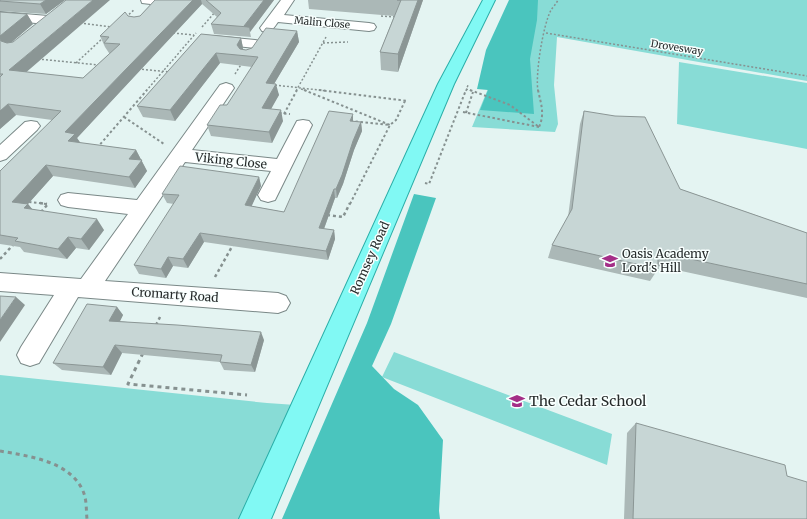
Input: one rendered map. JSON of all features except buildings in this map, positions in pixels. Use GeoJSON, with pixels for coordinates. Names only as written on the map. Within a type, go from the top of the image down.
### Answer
{"type":"FeatureCollection","features":[{"type":"Feature","properties":{"kind":"main road","name":"Romsey Road"},"geometry":{"type":"LineString","coordinates":[[255,519],[446,84],[489,0]]}},
{"type":"Feature","properties":{"kind":"street","name":"Malin Close"},"geometry":{"type":"LineString","coordinates":[[252,49],[288,0]]}},
{"type":"Feature","properties":{"kind":"street"},"geometry":{"type":"LineString","coordinates":[[0,16],[54,16],[31,34]]}},
{"type":"Feature","properties":{"kind":"street","name":"Malin Close"},"geometry":{"type":"LineString","coordinates":[[275,18],[369,26]]}},
{"type":"Feature","properties":{"kind":"street"},"geometry":{"type":"LineString","coordinates":[[199,37],[252,49]]}},
{"type":"Feature","properties":{"kind":"street","name":"Viking Close"},"geometry":{"type":"LineString","coordinates":[[79,288],[141,208],[229,84]]}},
{"type":"Feature","properties":{"kind":"street","name":"Viking Close"},"geometry":{"type":"LineString","coordinates":[[268,195],[282,166],[297,120]]}},
{"type":"Feature","properties":{"kind":"street"},"geometry":{"type":"LineString","coordinates":[[1,153],[31,126]]}},
{"type":"Feature","properties":{"kind":"street","name":"Viking Close"},"geometry":{"type":"LineString","coordinates":[[179,155],[282,166]]}},
{"type":"Feature","properties":{"kind":"street"},"geometry":{"type":"LineString","coordinates":[[61,199],[141,208]]}},
{"type":"Feature","properties":{"kind":"street","name":"Cromarty Road"},"geometry":{"type":"LineString","coordinates":[[0,282],[278,303]]}},
{"type":"Feature","properties":{"kind":"street"},"geometry":{"type":"LineString","coordinates":[[30,355],[79,288]]}},
{"type":"Feature","properties":{"kind":"path"},"geometry":{"type":"LineString","coordinates":[[540,127],[544,118],[537,82],[551,11],[558,0]]}},
{"type":"Feature","properties":{"kind":"path"},"geometry":{"type":"LineString","coordinates":[[121,22],[151,4]]}},
{"type":"Feature","properties":{"kind":"path"},"geometry":{"type":"LineString","coordinates":[[93,152],[164,72],[199,37],[217,10]]}},
{"type":"Feature","properties":{"kind":"path"},"geometry":{"type":"LineString","coordinates":[[78,23],[115,27],[110,32]]}},
{"type":"Feature","properties":{"kind":"path"},"geometry":{"type":"LineString","coordinates":[[171,33],[199,37]]}},
{"type":"Feature","properties":{"kind":"path"},"geometry":{"type":"LineString","coordinates":[[284,114],[328,33]]}},
{"type":"Feature","properties":{"kind":"path","name":"Drovesway"},"geometry":{"type":"LineString","coordinates":[[546,33],[807,76]]}},
{"type":"Feature","properties":{"kind":"path"},"geometry":{"type":"LineString","coordinates":[[76,63],[104,37]]}},
{"type":"Feature","properties":{"kind":"path"},"geometry":{"type":"LineString","coordinates":[[229,84],[252,49]]}},
{"type":"Feature","properties":{"kind":"path"},"geometry":{"type":"LineString","coordinates":[[38,59],[100,65]]}},
{"type":"Feature","properties":{"kind":"path"},"geometry":{"type":"LineString","coordinates":[[132,68],[171,72]]}},
{"type":"Feature","properties":{"kind":"path"},"geometry":{"type":"LineString","coordinates":[[268,84],[407,101],[396,120],[390,125],[343,217],[320,214]]}},
{"type":"Feature","properties":{"kind":"path"},"geometry":{"type":"LineString","coordinates":[[297,88],[390,125]]}},
{"type":"Feature","properties":{"kind":"path"},"geometry":{"type":"LineString","coordinates":[[466,89],[510,105],[540,127]]}},
{"type":"Feature","properties":{"kind":"path"},"geometry":{"type":"LineString","coordinates":[[466,113],[474,92]]}},
{"type":"Feature","properties":{"kind":"path"},"geometry":{"type":"LineString","coordinates":[[463,112],[540,127]]}},
{"type":"Feature","properties":{"kind":"path"},"geometry":{"type":"LineString","coordinates":[[277,113],[284,114],[297,120]]}},
{"type":"Feature","properties":{"kind":"path"},"geometry":{"type":"LineString","coordinates":[[124,117],[179,155]]}},
{"type":"Feature","properties":{"kind":"path"},"geometry":{"type":"LineString","coordinates":[[352,121],[390,125]]}},
{"type":"Feature","properties":{"kind":"path"},"geometry":{"type":"LineString","coordinates":[[38,215],[48,204],[61,199]]}},
{"type":"Feature","properties":{"kind":"path"},"geometry":{"type":"LineString","coordinates":[[27,201],[48,204]]}},
{"type":"Feature","properties":{"kind":"path"},"geometry":{"type":"LineString","coordinates":[[205,297],[235,241]]}},
{"type":"Feature","properties":{"kind":"path"},"geometry":{"type":"LineString","coordinates":[[0,259],[14,243]]}},
{"type":"Feature","properties":{"kind":"path"},"geometry":{"type":"LineString","coordinates":[[154,329],[170,295]]}},
{"type":"Feature","properties":{"kind":"path"},"geometry":{"type":"LineString","coordinates":[[144,350],[128,384],[247,396]]}},
{"type":"Feature","properties":{"kind":"path"},"geometry":{"type":"LineString","coordinates":[[0,451],[35,457],[69,471],[84,491],[87,519]]}},
{"type":"Feature","properties":{"kind":"shaded area"},"geometry":{"type":"Polygon","coordinates":[[[509,0],[538,0],[537,20],[530,59],[534,114],[480,110],[488,90],[477,89],[486,50],[509,0]]]}},
{"type":"Feature","properties":{"kind":"shaded area"},"geometry":{"type":"Polygon","coordinates":[[[525,0],[807,0],[807,81],[557,37],[554,85],[558,124],[555,132],[472,127],[525,0]]]}},
{"type":"Feature","properties":{"kind":"shaded area"},"geometry":{"type":"Polygon","coordinates":[[[679,62],[807,83],[807,149],[677,124],[679,62]]]}},
{"type":"Feature","properties":{"kind":"shaded area"},"geometry":{"type":"Polygon","coordinates":[[[414,194],[436,198],[391,324],[372,366],[394,389],[418,405],[443,440],[439,511],[440,519],[282,519],[367,323],[414,194]]]}},
{"type":"Feature","properties":{"kind":"shaded area"},"geometry":{"type":"Polygon","coordinates":[[[394,352],[612,434],[607,465],[382,377],[394,352]]]}},
{"type":"Feature","properties":{"kind":"shaded area"},"geometry":{"type":"Polygon","coordinates":[[[0,375],[296,405],[239,519],[0,519],[0,375]]]}},
{"type":"Feature","properties":{"kind":"place","name":"Oasis Academy Lord's Hill"},"geometry":{"type":"Point","coordinates":[610,261]}},
{"type":"Feature","properties":{"kind":"place","name":"The Cedar School"},"geometry":{"type":"Point","coordinates":[517,401]}}]}
